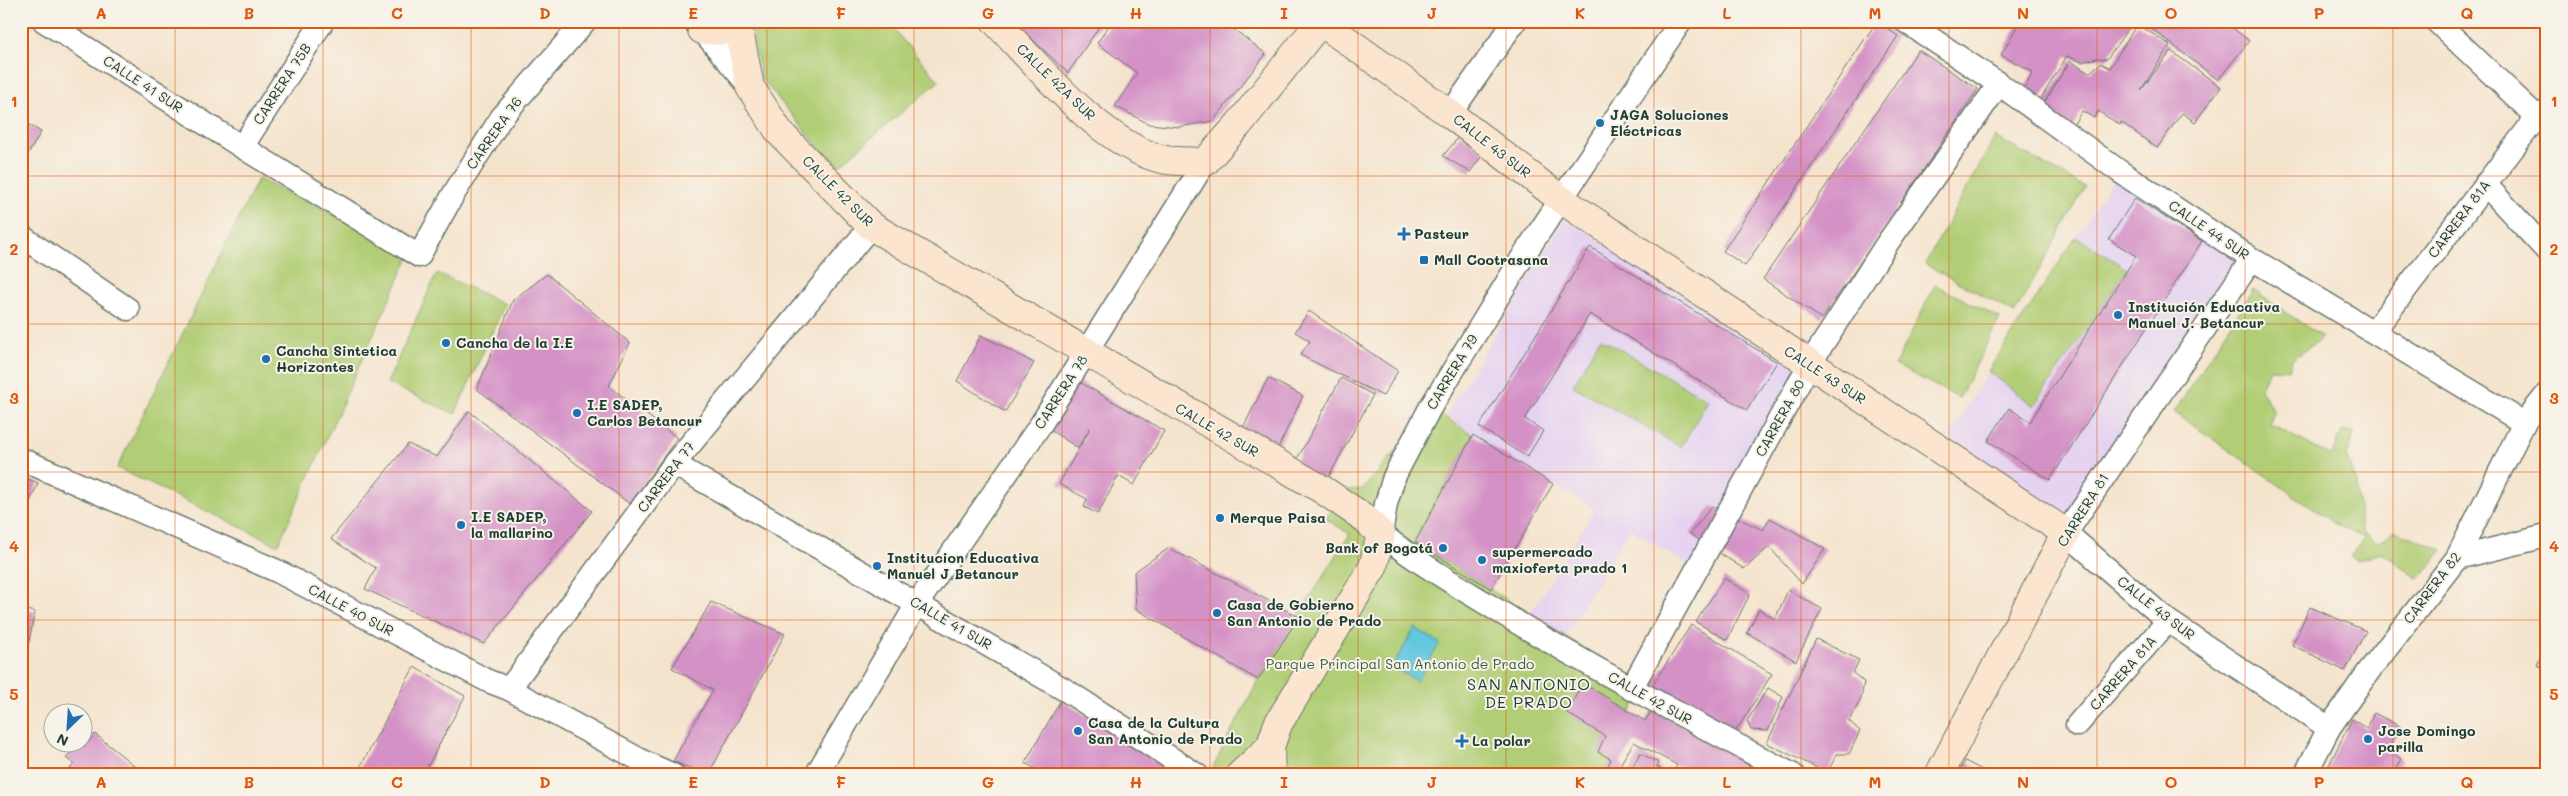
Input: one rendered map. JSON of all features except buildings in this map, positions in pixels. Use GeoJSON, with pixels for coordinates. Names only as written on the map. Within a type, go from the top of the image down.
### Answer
{"type":"FeatureCollection","features":[{"type":"Feature","properties":{"kind":"main road"},"geometry":{"type":"LineString","coordinates":[[698,26],[720,30],[729,21]]}},
{"type":"Feature","properties":{"kind":"main road"},"geometry":{"type":"LineString","coordinates":[[737,21],[750,87]]}},
{"type":"Feature","properties":{"kind":"main road","name":"CALLE 42A SUR"},"geometry":{"type":"LineString","coordinates":[[995,21],[1077,106],[1124,144],[1166,160],[1205,162]]}},
{"type":"Feature","properties":{"kind":"main road","name":"CARRERA 78"},"geometry":{"type":"LineString","coordinates":[[1205,162],[1239,124],[1321,22]]}},
{"type":"Feature","properties":{"kind":"main road","name":"CALLE 43 SUR"},"geometry":{"type":"LineString","coordinates":[[1321,22],[1450,114],[1562,200],[2066,533]]}},
{"type":"Feature","properties":{"kind":"main road","name":"CALLE 42 SUR"},"geometry":{"type":"LineString","coordinates":[[750,87],[780,132],[871,226],[1086,354],[1323,490],[1381,534]]}},
{"type":"Feature","properties":{"kind":"main road","name":"CARRERA 81"},"geometry":{"type":"LineString","coordinates":[[1939,775],[2066,533]]}},
{"type":"Feature","properties":{"kind":"main road","name":"CARRERA 79"},"geometry":{"type":"LineString","coordinates":[[1271,775],[1270,747],[1278,724],[1373,567],[1381,534]]}},
{"type":"Feature","properties":{"kind":"main road","name":"CARRERA 79"},"geometry":{"type":"LineString","coordinates":[[1240,775],[1270,747]]}},
{"type":"Feature","properties":{"kind":"street","name":"CALLE 41 SUR"},"geometry":{"type":"LineString","coordinates":[[44,21],[242,147],[419,256]]}},
{"type":"Feature","properties":{"kind":"street","name":"CARRERA 75B"},"geometry":{"type":"LineString","coordinates":[[242,147],[323,21]]}},
{"type":"Feature","properties":{"kind":"street","name":"CARRERA 76"},"geometry":{"type":"LineString","coordinates":[[419,256],[453,195],[501,118],[585,21]]}},
{"type":"Feature","properties":{"kind":"street"},"geometry":{"type":"LineString","coordinates":[[1450,114],[1515,21]]}},
{"type":"Feature","properties":{"kind":"street","name":"CARRERA 79"},"geometry":{"type":"LineString","coordinates":[[1381,534],[1386,504],[1394,478],[1430,408],[1524,254],[1681,21]]}},
{"type":"Feature","properties":{"kind":"street","name":"CALLE 44 SUR"},"geometry":{"type":"LineString","coordinates":[[1905,21],[1999,84],[2119,171],[2252,259],[2524,423]]}},
{"type":"Feature","properties":{"kind":"street"},"geometry":{"type":"LineString","coordinates":[[2436,21],[2542,114]]}},
{"type":"Feature","properties":{"kind":"street","name":"CALLE 42 SUR"},"geometry":{"type":"LineString","coordinates":[[698,26],[750,87]]}},
{"type":"Feature","properties":{"kind":"street","name":"CARRERA 80"},"geometry":{"type":"LineString","coordinates":[[1631,689],[1809,364],[1886,245],[1999,84]]}},
{"type":"Feature","properties":{"kind":"street","name":"CARRERA 81A"},"geometry":{"type":"LineString","coordinates":[[2374,331],[2542,114]]}},
{"type":"Feature","properties":{"kind":"street","name":"CARRERA 78"},"geometry":{"type":"LineString","coordinates":[[816,775],[917,604],[1086,354],[1205,162]]}},
{"type":"Feature","properties":{"kind":"street"},"geometry":{"type":"LineString","coordinates":[[2486,184],[2547,251]]}},
{"type":"Feature","properties":{"kind":"street","name":"CARRERA 77"},"geometry":{"type":"LineString","coordinates":[[509,689],[674,464],[871,226]]}},
{"type":"Feature","properties":{"kind":"street"},"geometry":{"type":"LineString","coordinates":[[21,236],[128,308]]}},
{"type":"Feature","properties":{"kind":"street","name":"CARRERA 81"},"geometry":{"type":"LineString","coordinates":[[2066,533],[2252,259]]}},
{"type":"Feature","properties":{"kind":"street","name":"CARRERA 82"},"geometry":{"type":"LineString","coordinates":[[2305,775],[2329,728],[2369,671],[2457,558],[2524,423],[2547,394]]}},
{"type":"Feature","properties":{"kind":"street","name":"CALLE 40 SUR"},"geometry":{"type":"LineString","coordinates":[[21,460],[277,571],[488,681],[509,689],[644,762],[673,775]]}},
{"type":"Feature","properties":{"kind":"street","name":"CALLE 41 SUR"},"geometry":{"type":"LineString","coordinates":[[674,464],[1067,691],[1197,775]]}},
{"type":"Feature","properties":{"kind":"street","name":"CALLE 43 SUR"},"geometry":{"type":"LineString","coordinates":[[2066,533],[2168,621],[2329,728]]}},
{"type":"Feature","properties":{"kind":"street","name":"CALLE 42 SUR"},"geometry":{"type":"LineString","coordinates":[[1381,534],[1427,568],[1631,689],[1793,775]]}},
{"type":"Feature","properties":{"kind":"street"},"geometry":{"type":"LineString","coordinates":[[2457,558],[2547,536]]}},
{"type":"Feature","properties":{"kind":"street","name":"CARRERA 81A"},"geometry":{"type":"LineString","coordinates":[[2077,725],[2168,621]]}},
{"type":"Feature","properties":{"kind":"shaded area","name":"Institución Educativa Manuel J. Betancur"},"geometry":{"type":"Polygon","coordinates":[[[2119,171],[2252,259],[2071,516],[1948,438],[1988,371],[2119,171]]]}},
{"type":"Feature","properties":{"kind":"shaded area"},"geometry":{"type":"Polygon","coordinates":[[[1565,218],[1797,368],[1696,570],[1630,529],[1565,636],[1530,614],[1595,509],[1473,435],[1446,415],[1565,218]]]}},
{"type":"Feature","properties":{"kind":"green space"},"geometry":{"type":"Polygon","coordinates":[[[754,21],[886,21],[939,81],[836,168],[761,78],[753,37],[754,21]]]}},
{"type":"Feature","properties":{"kind":"green space"},"geometry":{"type":"Polygon","coordinates":[[[1995,137],[2085,187],[2015,313],[1925,264],[1995,137]]]}},
{"type":"Feature","properties":{"kind":"green space","name":"Cancha Sintetica Horizontes"},"geometry":{"type":"Polygon","coordinates":[[[258,179],[412,250],[278,545],[117,468],[258,179]]]}},
{"type":"Feature","properties":{"kind":"green space"},"geometry":{"type":"Polygon","coordinates":[[[2076,237],[2127,269],[2034,406],[1988,371],[2076,237]]]}},
{"type":"Feature","properties":{"kind":"green space","name":"Cancha de la I.E"},"geometry":{"type":"Polygon","coordinates":[[[437,273],[505,304],[455,414],[387,383],[437,273]]]}},
{"type":"Feature","properties":{"kind":"green space"},"geometry":{"type":"Polygon","coordinates":[[[1935,285],[2000,318],[1959,398],[1895,365],[1935,285]]]}},
{"type":"Feature","properties":{"kind":"green space"},"geometry":{"type":"Polygon","coordinates":[[[2253,290],[2322,337],[2315,344],[2292,359],[2289,370],[2270,369],[2260,389],[2274,412],[2270,424],[2331,456],[2343,430],[2354,432],[2346,456],[2356,484],[2362,532],[2377,543],[2395,531],[2443,550],[2419,579],[2381,552],[2357,560],[2350,556],[2365,538],[2338,526],[2174,412],[2253,290]]]}},
{"type":"Feature","properties":{"kind":"green space"},"geometry":{"type":"Polygon","coordinates":[[[1600,338],[1708,400],[1681,447],[1573,386],[1600,338]]]}},
{"type":"Feature","properties":{"kind":"green space","name":"Parque Principal San Antonio de Prado"},"geometry":{"type":"Polygon","coordinates":[[[1426,405],[1473,435],[1415,542],[1626,675],[1636,702],[1611,752],[1610,763],[1604,775],[1209,775],[1258,680],[1350,534],[1326,519],[1343,490],[1363,489],[1403,443],[1426,405]]]}},
{"type":"Feature","properties":{"kind":"water"},"geometry":{"type":"Polygon","coordinates":[[[1415,628],[1440,643],[1417,681],[1392,667],[1415,628]]]}},
{"type":"Feature","properties":{"kind":"place","name":"JAGA Soluciones Eléctricas"},"geometry":{"type":"Point","coordinates":[1600,123]}},
{"type":"Feature","properties":{"kind":"place","name":"Pasteur"},"geometry":{"type":"Point","coordinates":[1404,234]}},
{"type":"Feature","properties":{"kind":"place","name":"Mall Cootrasana"},"geometry":{"type":"Point","coordinates":[1424,260]}},
{"type":"Feature","properties":{"kind":"place","name":"Institución Educativa Manuel J. Betancur"},"geometry":{"type":"Point","coordinates":[2118,315]}},
{"type":"Feature","properties":{"kind":"place","name":"Cancha de la I.E"},"geometry":{"type":"Point","coordinates":[446,343]}},
{"type":"Feature","properties":{"kind":"place","name":"Cancha Sintetica Horizontes"},"geometry":{"type":"Point","coordinates":[266,359]}},
{"type":"Feature","properties":{"kind":"place","name":"I.E SADEP, Carlos Betancur"},"geometry":{"type":"Point","coordinates":[577,413]}},
{"type":"Feature","properties":{"kind":"place","name":"Merque Paisa"},"geometry":{"type":"Point","coordinates":[1220,518]}},
{"type":"Feature","properties":{"kind":"place","name":"I.E SADEP, la mallarino"},"geometry":{"type":"Point","coordinates":[461,525]}},
{"type":"Feature","properties":{"kind":"place","name":"Bank of Bogotá"},"geometry":{"type":"Point","coordinates":[1443,548]}},
{"type":"Feature","properties":{"kind":"place","name":"supermercado maxioferta prado 1"},"geometry":{"type":"Point","coordinates":[1482,560]}},
{"type":"Feature","properties":{"kind":"place","name":"Institucion Educativa Manuel J Betancur"},"geometry":{"type":"Point","coordinates":[877,566]}},
{"type":"Feature","properties":{"kind":"place","name":"Casa de Gobierno San Antonio de Prado"},"geometry":{"type":"Point","coordinates":[1217,613]}},
{"type":"Feature","properties":{"kind":"place","name":"Casa de la Cultura San Antonio de Prado"},"geometry":{"type":"Point","coordinates":[1078,731]}},
{"type":"Feature","properties":{"kind":"place","name":"Jose Domingo parilla"},"geometry":{"type":"Point","coordinates":[2368,739]}},
{"type":"Feature","properties":{"kind":"place","name":"La polar"},"geometry":{"type":"Point","coordinates":[1462,741]}},
{"type":"Feature","properties":{"kind":"district","name":"SAN ANTONIO DE PRADO"},"geometry":{"type":"Point","coordinates":[1529,693]}}]}
